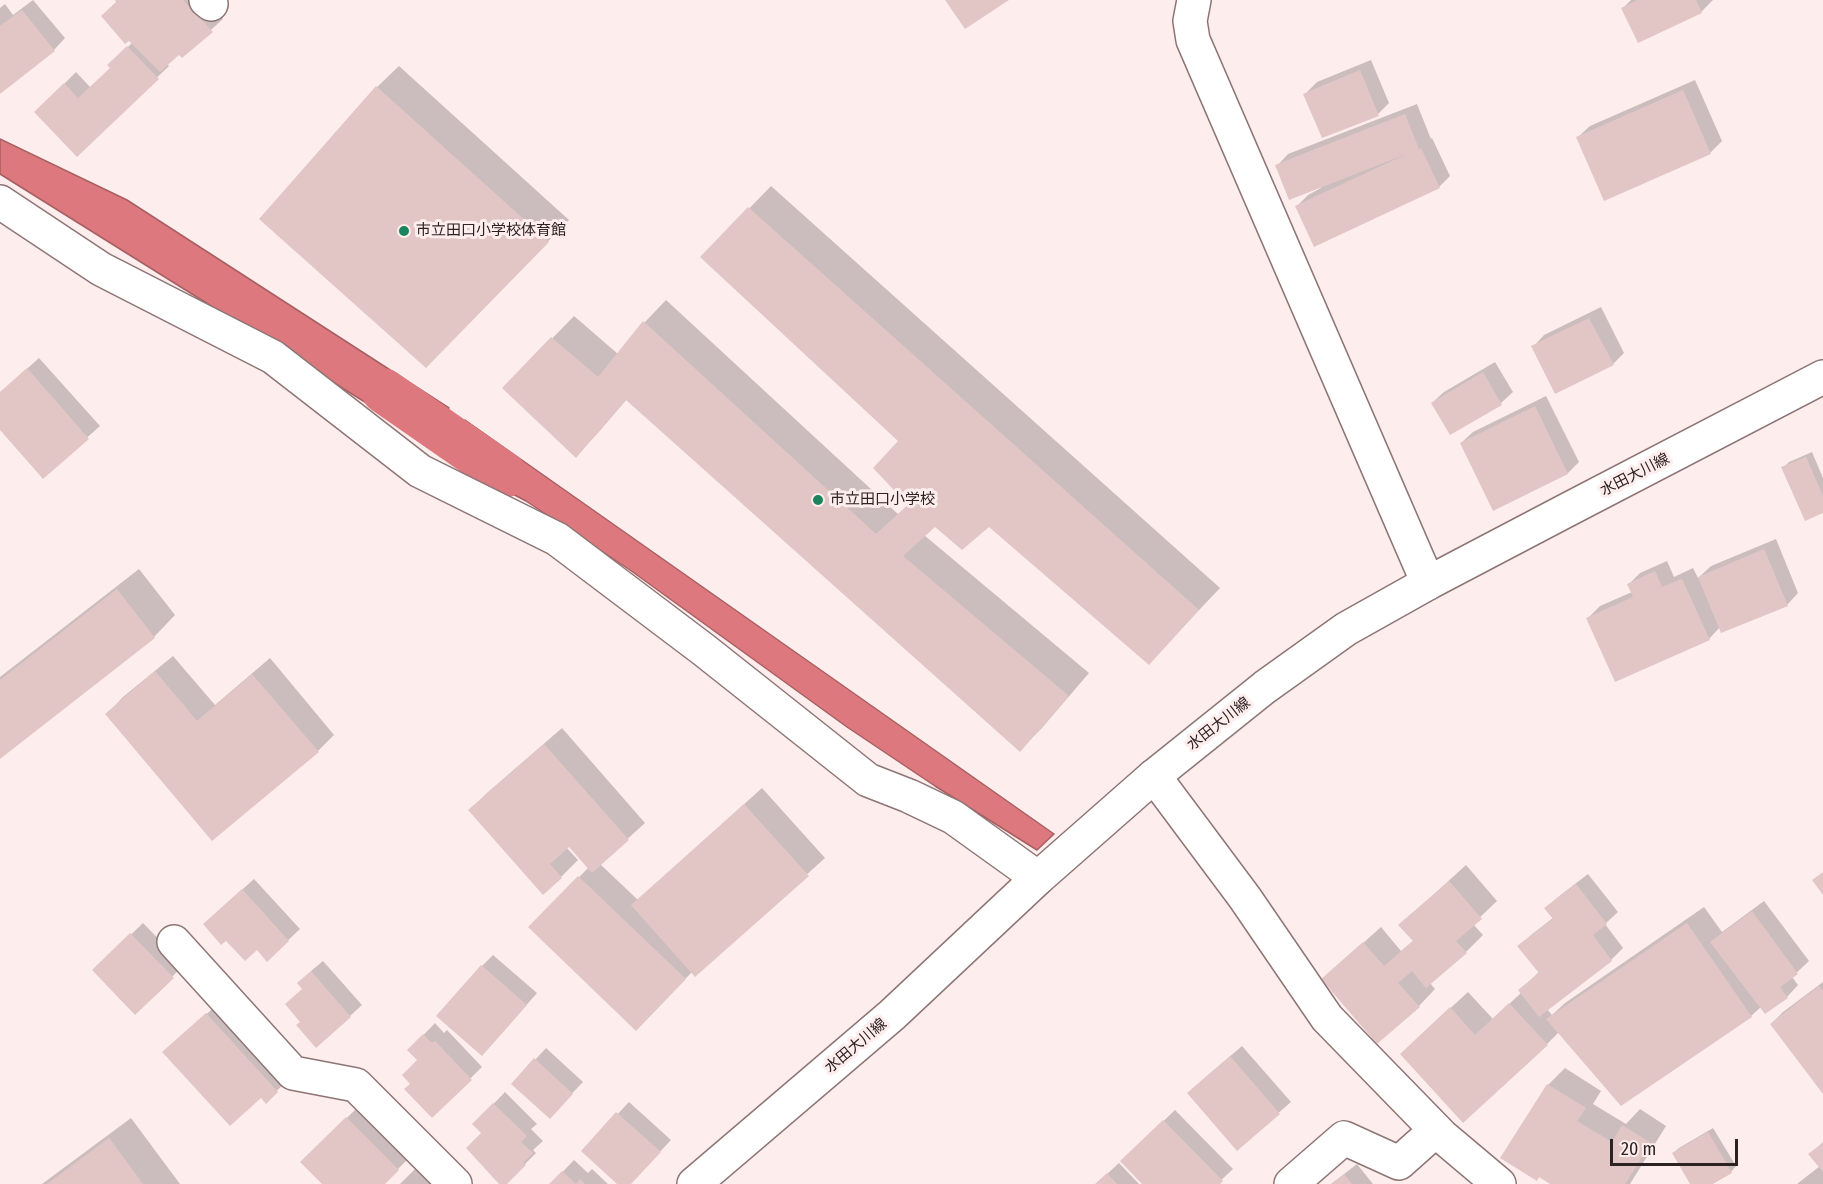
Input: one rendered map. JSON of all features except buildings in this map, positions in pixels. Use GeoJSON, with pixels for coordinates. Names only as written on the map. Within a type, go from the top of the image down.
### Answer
{"type":"FeatureCollection","features":[{"type":"Feature","properties":{"kind":"street"},"geometry":{"type":"LineString","coordinates":[[1194,0],[1190,21],[1193,40],[1428,583]]}},
{"type":"Feature","properties":{"kind":"street"},"geometry":{"type":"LineString","coordinates":[[0,202],[100,269],[273,357],[420,471],[557,540],[704,650],[868,780],[953,817],[1038,878]]}},
{"type":"Feature","properties":{"kind":"street","name":"水田大川線"},"geometry":{"type":"LineString","coordinates":[[694,1184],[892,1015],[1038,878],[1154,776],[1265,687],[1346,629],[1428,583],[1823,377]]}},
{"type":"Feature","properties":{"kind":"street"},"geometry":{"type":"LineString","coordinates":[[1154,776],[1245,898],[1327,1018],[1436,1130],[1500,1184]]}},
{"type":"Feature","properties":{"kind":"street"},"geometry":{"type":"LineString","coordinates":[[174,942],[293,1073],[356,1085],[456,1184]]}},
{"type":"Feature","properties":{"kind":"street"},"geometry":{"type":"LineString","coordinates":[[1291,1184],[1344,1138],[1399,1163],[1436,1130]]}},
{"type":"Feature","properties":{"kind":"shaded area"},"geometry":{"type":"Polygon","coordinates":[[[0,139],[127,200],[449,408],[424,439],[0,174],[0,139]]]}},
{"type":"Feature","properties":{"kind":"shaded area"},"geometry":{"type":"Polygon","coordinates":[[[465,420],[1054,834],[1037,850],[847,727],[630,570],[526,501],[443,457],[465,420]]]}},
{"type":"Feature","properties":{"kind":"waterway"},"geometry":{"type":"LineString","coordinates":[[384,391],[505,475]]}},
{"type":"Feature","properties":{"kind":"place","name":"市立田口小学校体育館"},"geometry":{"type":"Point","coordinates":[404,231]}},
{"type":"Feature","properties":{"kind":"place","name":"市立田口小学校"},"geometry":{"type":"Point","coordinates":[818,500]}}]}
